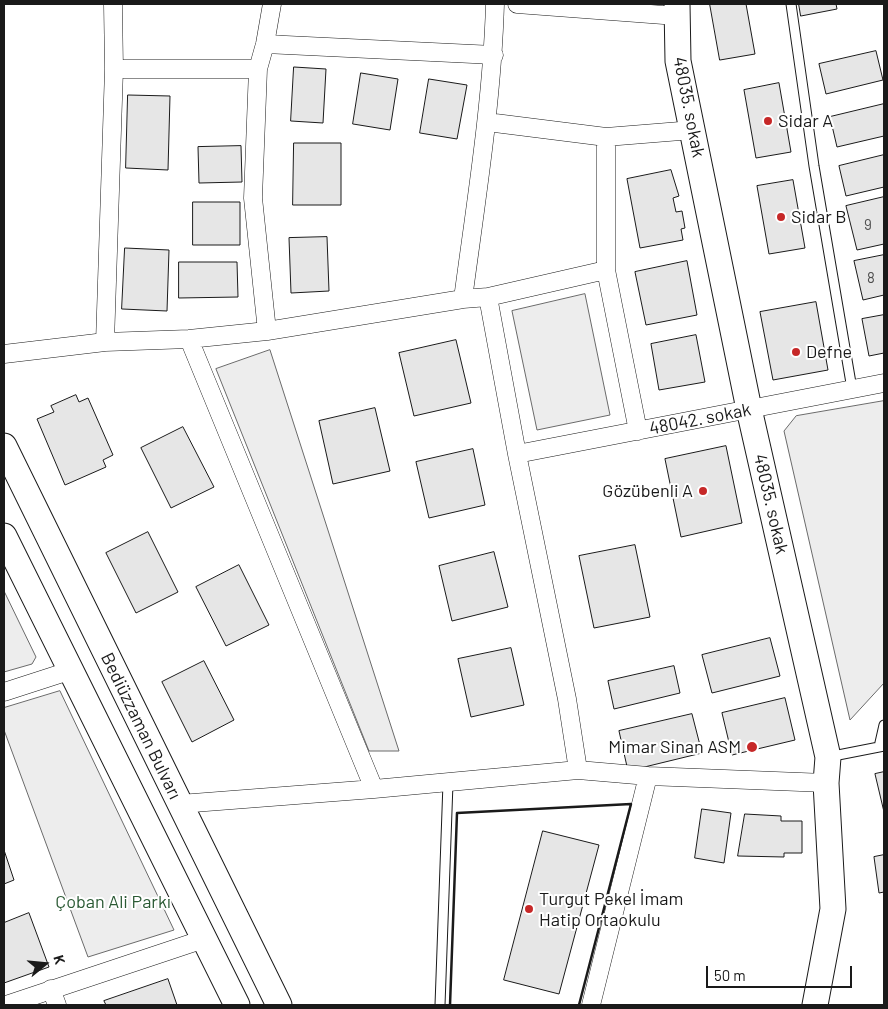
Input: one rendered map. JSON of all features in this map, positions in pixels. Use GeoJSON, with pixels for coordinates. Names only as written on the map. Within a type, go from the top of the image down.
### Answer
{"type":"FeatureCollection","features":[{"type":"Feature","properties":{"kind":"street"},"geometry":{"type":"LineString","coordinates":[[104,342],[114,69],[113,4]]}},
{"type":"Feature","properties":{"kind":"street"},"geometry":{"type":"LineString","coordinates":[[267,331],[252,198],[258,69],[265,44],[272,4]]}},
{"type":"Feature","properties":{"kind":"street"},"geometry":{"type":"LineString","coordinates":[[463,299],[487,122],[494,55],[496,4]]}},
{"type":"Feature","properties":{"kind":"street"},"geometry":{"type":"LineString","coordinates":[[517,4],[677,10]]}},
{"type":"Feature","properties":{"kind":"street","name":"48035. sokak"},"geometry":{"type":"LineString","coordinates":[[677,10],[678,62],[749,409],[828,757],[826,783],[833,909],[815,1005]]}},
{"type":"Feature","properties":{"kind":"street"},"geometry":{"type":"LineString","coordinates":[[265,44],[494,55]]}},
{"type":"Feature","properties":{"kind":"street"},"geometry":{"type":"LineString","coordinates":[[114,69],[258,69]]}},
{"type":"Feature","properties":{"kind":"street"},"geometry":{"type":"LineString","coordinates":[[487,122],[606,137],[692,130]]}},
{"type":"Feature","properties":{"kind":"street"},"geometry":{"type":"LineString","coordinates":[[606,137],[606,270],[638,431]]}},
{"type":"Feature","properties":{"kind":"street"},"geometry":{"type":"LineString","coordinates":[[4,354],[104,342],[189,339],[267,331],[463,299],[488,297],[606,270]]}},
{"type":"Feature","properties":{"kind":"street"},"geometry":{"type":"LineString","coordinates":[[488,297],[516,454],[567,698],[578,770]]}},
{"type":"Feature","properties":{"kind":"street"},"geometry":{"type":"LineString","coordinates":[[189,339],[374,789]]}},
{"type":"Feature","properties":{"kind":"street","name":"48042. sokak"},"geometry":{"type":"LineString","coordinates":[[516,454],[884,383]]}},
{"type":"Feature","properties":{"kind":"street","name":"Bediüzzaman Bulvarı"},"geometry":{"type":"LineString","coordinates":[[4,446],[279,1005]]}},
{"type":"Feature","properties":{"kind":"street"},"geometry":{"type":"LineString","coordinates":[[4,536],[237,1005]]}},
{"type":"Feature","properties":{"kind":"street"},"geometry":{"type":"LineString","coordinates":[[4,692],[72,670]]}},
{"type":"Feature","properties":{"kind":"street"},"geometry":{"type":"LineString","coordinates":[[180,804],[374,789],[578,770],[648,776],[826,783]]}},
{"type":"Feature","properties":{"kind":"street"},"geometry":{"type":"LineString","coordinates":[[591,1005],[648,776]]}},
{"type":"Feature","properties":{"kind":"street"},"geometry":{"type":"LineString","coordinates":[[6,1005],[54,997],[204,939]]}},
{"type":"Feature","properties":{"kind":"lane"},"geometry":{"type":"LineString","coordinates":[[790,4],[814,166],[852,389]]}},
{"type":"Feature","properties":{"kind":"lane"},"geometry":{"type":"LineString","coordinates":[[828,757],[882,747],[884,725]]}},
{"type":"Feature","properties":{"kind":"lane"},"geometry":{"type":"LineString","coordinates":[[440,1005],[448,782]]}},
{"type":"Feature","properties":{"kind":"shaded area"},"geometry":{"type":"Polygon","coordinates":[[[585,294],[610,415],[537,430],[512,311],[585,294]]]}},
{"type":"Feature","properties":{"kind":"shaded area"},"geometry":{"type":"Polygon","coordinates":[[[270,350],[399,751],[369,751],[216,369],[270,350]]]}},
{"type":"Feature","properties":{"kind":"shaded area"},"geometry":{"type":"Polygon","coordinates":[[[884,401],[884,683],[850,720],[784,431],[796,416],[884,401]]]}},
{"type":"Feature","properties":{"kind":"shaded area"},"geometry":{"type":"Polygon","coordinates":[[[4,591],[36,657],[32,664],[4,672],[4,591]]]}},
{"type":"Feature","properties":{"kind":"shaded area","name":"Çoban Ali Parkı"},"geometry":{"type":"Polygon","coordinates":[[[60,691],[174,930],[88,957],[4,730],[4,708],[60,691]]]}},
{"type":"Feature","properties":{"kind":"building"},"geometry":{"type":"Polygon","coordinates":[[[710,4],[746,4],[755,54],[720,60],[710,4]]]}},
{"type":"Feature","properties":{"kind":"building"},"geometry":{"type":"Polygon","coordinates":[[[799,4],[836,4],[837,9],[801,16],[799,4]]]}},
{"type":"Feature","properties":{"kind":"building"},"geometry":{"type":"Polygon","coordinates":[[[876,51],[883,80],[826,94],[819,64],[876,51]]]}},
{"type":"Feature","properties":{"kind":"building"},"geometry":{"type":"Polygon","coordinates":[[[294,67],[326,69],[323,123],[291,121],[294,67]]]}},
{"type":"Feature","properties":{"kind":"building"},"geometry":{"type":"Polygon","coordinates":[[[361,73],[398,79],[390,130],[353,124],[361,73]]]}},
{"type":"Feature","properties":{"kind":"building"},"geometry":{"type":"Polygon","coordinates":[[[429,79],[467,85],[457,139],[420,133],[429,79]]]}},
{"type":"Feature","properties":{"kind":"building","name":"Sidar A"},"geometry":{"type":"Polygon","coordinates":[[[779,83],[791,152],[756,158],[744,90],[779,83]]]}},
{"type":"Feature","properties":{"kind":"building"},"geometry":{"type":"Polygon","coordinates":[[[128,95],[170,96],[168,170],[126,168],[128,95]]]}},
{"type":"Feature","properties":{"kind":"building"},"geometry":{"type":"Polygon","coordinates":[[[884,104],[884,136],[837,147],[830,117],[884,104]]]}},
{"type":"Feature","properties":{"kind":"building"},"geometry":{"type":"Polygon","coordinates":[[[294,143],[341,143],[341,205],[293,205],[294,143]]]}},
{"type":"Feature","properties":{"kind":"building"},"geometry":{"type":"Polygon","coordinates":[[[241,146],[242,182],[199,183],[198,147],[241,146]]]}},
{"type":"Feature","properties":{"kind":"building"},"geometry":{"type":"Polygon","coordinates":[[[884,155],[884,187],[846,196],[839,166],[884,155]]]}},
{"type":"Feature","properties":{"kind":"building"},"geometry":{"type":"Polygon","coordinates":[[[671,170],[679,196],[673,198],[676,212],[682,211],[685,228],[681,229],[683,240],[640,248],[627,179],[671,170]]]}},
{"type":"Feature","properties":{"kind":"building","name":"Sidar B"},"geometry":{"type":"Polygon","coordinates":[[[793,180],[805,248],[769,254],[757,186],[793,180]]]}},
{"type":"Feature","properties":{"kind":"building"},"geometry":{"type":"Polygon","coordinates":[[[884,197],[884,244],[857,250],[846,206],[884,197]]]}},
{"type":"Feature","properties":{"kind":"building"},"geometry":{"type":"Polygon","coordinates":[[[193,202],[240,202],[240,245],[193,245],[193,202]]]}},
{"type":"Feature","properties":{"kind":"building"},"geometry":{"type":"Polygon","coordinates":[[[327,237],[329,291],[291,293],[289,238],[327,237]]]}},
{"type":"Feature","properties":{"kind":"building"},"geometry":{"type":"Polygon","coordinates":[[[125,248],[169,250],[167,311],[122,309],[125,248]]]}},
{"type":"Feature","properties":{"kind":"building"},"geometry":{"type":"Polygon","coordinates":[[[884,255],[884,295],[863,300],[854,261],[884,255]]]}},
{"type":"Feature","properties":{"kind":"building"},"geometry":{"type":"Polygon","coordinates":[[[687,261],[697,315],[646,325],[635,272],[687,261]]]}},
{"type":"Feature","properties":{"kind":"building"},"geometry":{"type":"Polygon","coordinates":[[[179,262],[237,262],[238,297],[179,298],[179,262]]]}},
{"type":"Feature","properties":{"kind":"building","name":"Defne"},"geometry":{"type":"Polygon","coordinates":[[[816,302],[828,370],[773,380],[760,312],[816,302]]]}},
{"type":"Feature","properties":{"kind":"building"},"geometry":{"type":"Polygon","coordinates":[[[884,315],[884,353],[869,356],[862,319],[884,315]]]}},
{"type":"Feature","properties":{"kind":"building"},"geometry":{"type":"Polygon","coordinates":[[[696,335],[705,382],[659,390],[651,344],[696,335]]]}},
{"type":"Feature","properties":{"kind":"building"},"geometry":{"type":"Polygon","coordinates":[[[456,340],[471,403],[414,416],[399,353],[456,340]]]}},
{"type":"Feature","properties":{"kind":"building"},"geometry":{"type":"Polygon","coordinates":[[[76,395],[79,402],[88,398],[113,455],[103,460],[106,467],[65,485],[37,419],[54,412],[51,406],[76,395]]]}},
{"type":"Feature","properties":{"kind":"building"},"geometry":{"type":"Polygon","coordinates":[[[375,408],[390,471],[333,484],[319,421],[375,408]]]}},
{"type":"Feature","properties":{"kind":"building"},"geometry":{"type":"Polygon","coordinates":[[[183,427],[214,487],[171,508],[141,448],[183,427]]]}},
{"type":"Feature","properties":{"kind":"building","name":"Gözübenli A"},"geometry":{"type":"Polygon","coordinates":[[[726,446],[742,523],[681,537],[665,459],[726,446]]]}},
{"type":"Feature","properties":{"kind":"building"},"geometry":{"type":"Polygon","coordinates":[[[473,449],[485,505],[429,518],[416,462],[473,449]]]}},
{"type":"Feature","properties":{"kind":"building"},"geometry":{"type":"Polygon","coordinates":[[[148,532],[178,592],[136,613],[106,553],[148,532]]]}},
{"type":"Feature","properties":{"kind":"building"},"geometry":{"type":"Polygon","coordinates":[[[635,545],[650,617],[594,628],[579,556],[635,545]]]}},
{"type":"Feature","properties":{"kind":"building"},"geometry":{"type":"Polygon","coordinates":[[[494,552],[508,607],[452,621],[439,566],[494,552]]]}},
{"type":"Feature","properties":{"kind":"building"},"geometry":{"type":"Polygon","coordinates":[[[239,565],[269,625],[226,646],[196,587],[239,565]]]}},
{"type":"Feature","properties":{"kind":"building"},"geometry":{"type":"Polygon","coordinates":[[[770,638],[780,676],[712,693],[702,655],[770,638]]]}},
{"type":"Feature","properties":{"kind":"building"},"geometry":{"type":"Polygon","coordinates":[[[511,648],[524,705],[471,717],[458,659],[511,648]]]}},
{"type":"Feature","properties":{"kind":"building"},"geometry":{"type":"Polygon","coordinates":[[[204,661],[234,720],[192,742],[162,682],[204,661]]]}},
{"type":"Feature","properties":{"kind":"building"},"geometry":{"type":"Polygon","coordinates":[[[674,666],[680,693],[614,709],[608,681],[674,666]]]}},
{"type":"Feature","properties":{"kind":"building"},"geometry":{"type":"Polygon","coordinates":[[[785,698],[795,740],[732,755],[722,713],[785,698]]]}},
{"type":"Feature","properties":{"kind":"building"},"geometry":{"type":"Polygon","coordinates":[[[692,714],[702,753],[628,771],[619,731],[692,714]]]}},
{"type":"Feature","properties":{"kind":"building"},"geometry":{"type":"Polygon","coordinates":[[[884,772],[884,812],[875,774],[884,772]]]}},
{"type":"Feature","properties":{"kind":"building"},"geometry":{"type":"Polygon","coordinates":[[[702,809],[731,813],[724,863],[695,858],[702,809]]]}},
{"type":"Feature","properties":{"kind":"building"},"geometry":{"type":"Polygon","coordinates":[[[745,814],[781,816],[781,821],[802,821],[802,853],[784,853],[784,857],[738,856],[745,814]]]}},
{"type":"Feature","properties":{"kind":"building"},"geometry":{"type":"Polygon","coordinates":[[[543,831],[599,845],[559,994],[504,980],[543,831]]]}},
{"type":"Feature","properties":{"kind":"building"},"geometry":{"type":"Polygon","coordinates":[[[4,850],[14,880],[4,884],[4,850]]]}},
{"type":"Feature","properties":{"kind":"building"},"geometry":{"type":"Polygon","coordinates":[[[884,855],[884,892],[879,893],[874,857],[884,855]]]}},
{"type":"Feature","properties":{"kind":"building"},"geometry":{"type":"Polygon","coordinates":[[[29,913],[49,967],[4,983],[4,923],[29,913]]]}},
{"type":"Feature","properties":{"kind":"building"},"geometry":{"type":"Polygon","coordinates":[[[168,979],[177,1005],[106,1005],[104,1001],[168,979]]]}},
{"type":"Feature","properties":{"kind":"wall"},"geometry":{"type":"LineString","coordinates":[[450,1005],[457,813],[631,804],[579,1005]]}},
{"type":"Feature","properties":{"kind":"place","name":"Sidar A"},"geometry":{"type":"Point","coordinates":[768,121]}},
{"type":"Feature","properties":{"kind":"place","name":"Sidar B"},"geometry":{"type":"Point","coordinates":[781,217]}},
{"type":"Feature","properties":{"kind":"place","name":"Defne"},"geometry":{"type":"Point","coordinates":[796,352]}},
{"type":"Feature","properties":{"kind":"place","name":"Gözübenli A"},"geometry":{"type":"Point","coordinates":[703,491]}},
{"type":"Feature","properties":{"kind":"place","name":"Mimar Sinan ASM"},"geometry":{"type":"Point","coordinates":[752,747]}},
{"type":"Feature","properties":{"kind":"place","name":"Turgut Pekel İmam Hatip Ortaokulu"},"geometry":{"type":"Point","coordinates":[529,909]}}]}
